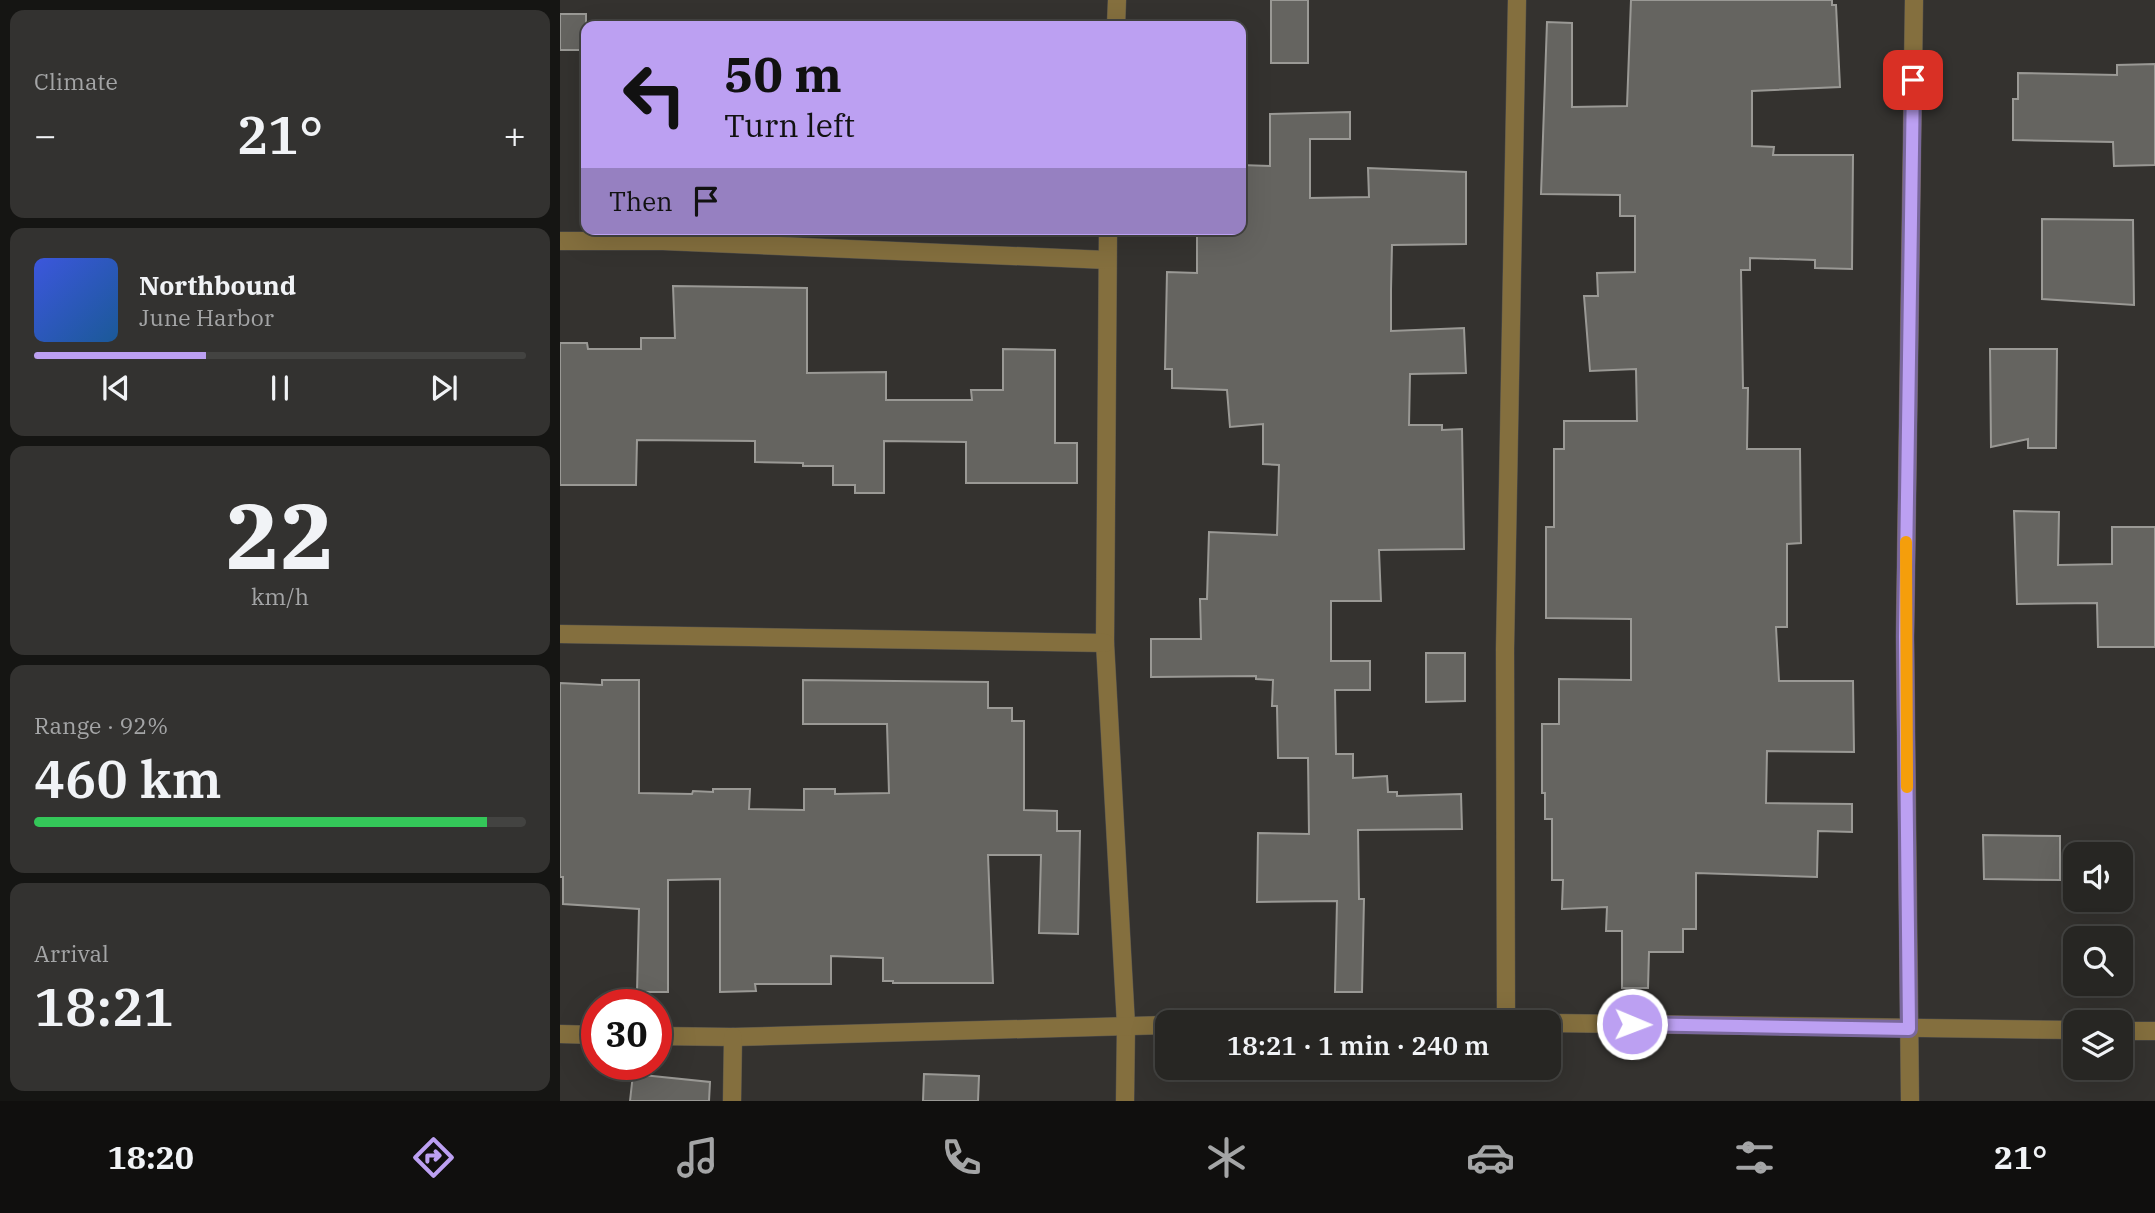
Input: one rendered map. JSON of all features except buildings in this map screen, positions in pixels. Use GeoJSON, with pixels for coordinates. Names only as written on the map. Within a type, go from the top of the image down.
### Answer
{"type":"FeatureCollection","features":[{"type":"Feature","properties":{"kind":"street"},"geometry":{"type":"LineString","coordinates":[[1116,21],[1118,0]]}},
{"type":"Feature","properties":{"kind":"street"},"geometry":{"type":"LineString","coordinates":[[1507,1010],[1505,649],[1517,0]]}},
{"type":"Feature","properties":{"kind":"street"},"geometry":{"type":"LineString","coordinates":[[1910,1101],[1905,637],[1914,0]]}},
{"type":"Feature","properties":{"kind":"street"},"geometry":{"type":"LineString","coordinates":[[1108,235],[1105,643],[1126,1025],[1125,1101]]}},
{"type":"Feature","properties":{"kind":"street"},"geometry":{"type":"LineString","coordinates":[[560,241],[663,241],[1107,260]]}},
{"type":"Feature","properties":{"kind":"street"},"geometry":{"type":"LineString","coordinates":[[560,634],[1105,643]]}},
{"type":"Feature","properties":{"kind":"street"},"geometry":{"type":"LineString","coordinates":[[1561,1023],[2063,1030]]}},
{"type":"Feature","properties":{"kind":"street"},"geometry":{"type":"LineString","coordinates":[[672,1036],[733,1037],[1155,1024]]}},
{"type":"Feature","properties":{"kind":"street"},"geometry":{"type":"LineString","coordinates":[[2133,1031],[2155,1031]]}},
{"type":"Feature","properties":{"kind":"street"},"geometry":{"type":"LineString","coordinates":[[560,1034],[581,1035]]}},
{"type":"Feature","properties":{"kind":"street"},"geometry":{"type":"LineString","coordinates":[[732,1101],[733,1037]]}},
{"type":"Feature","properties":{"kind":"slow traffic"},"geometry":{"type":"LineString","coordinates":[[1906,542],[1907,787]]}},
{"type":"Feature","properties":{"kind":"route"},"geometry":{"type":"LineString","coordinates":[[1632,1024],[1909,1029],[1905,637],[1913,80]]}}]}
